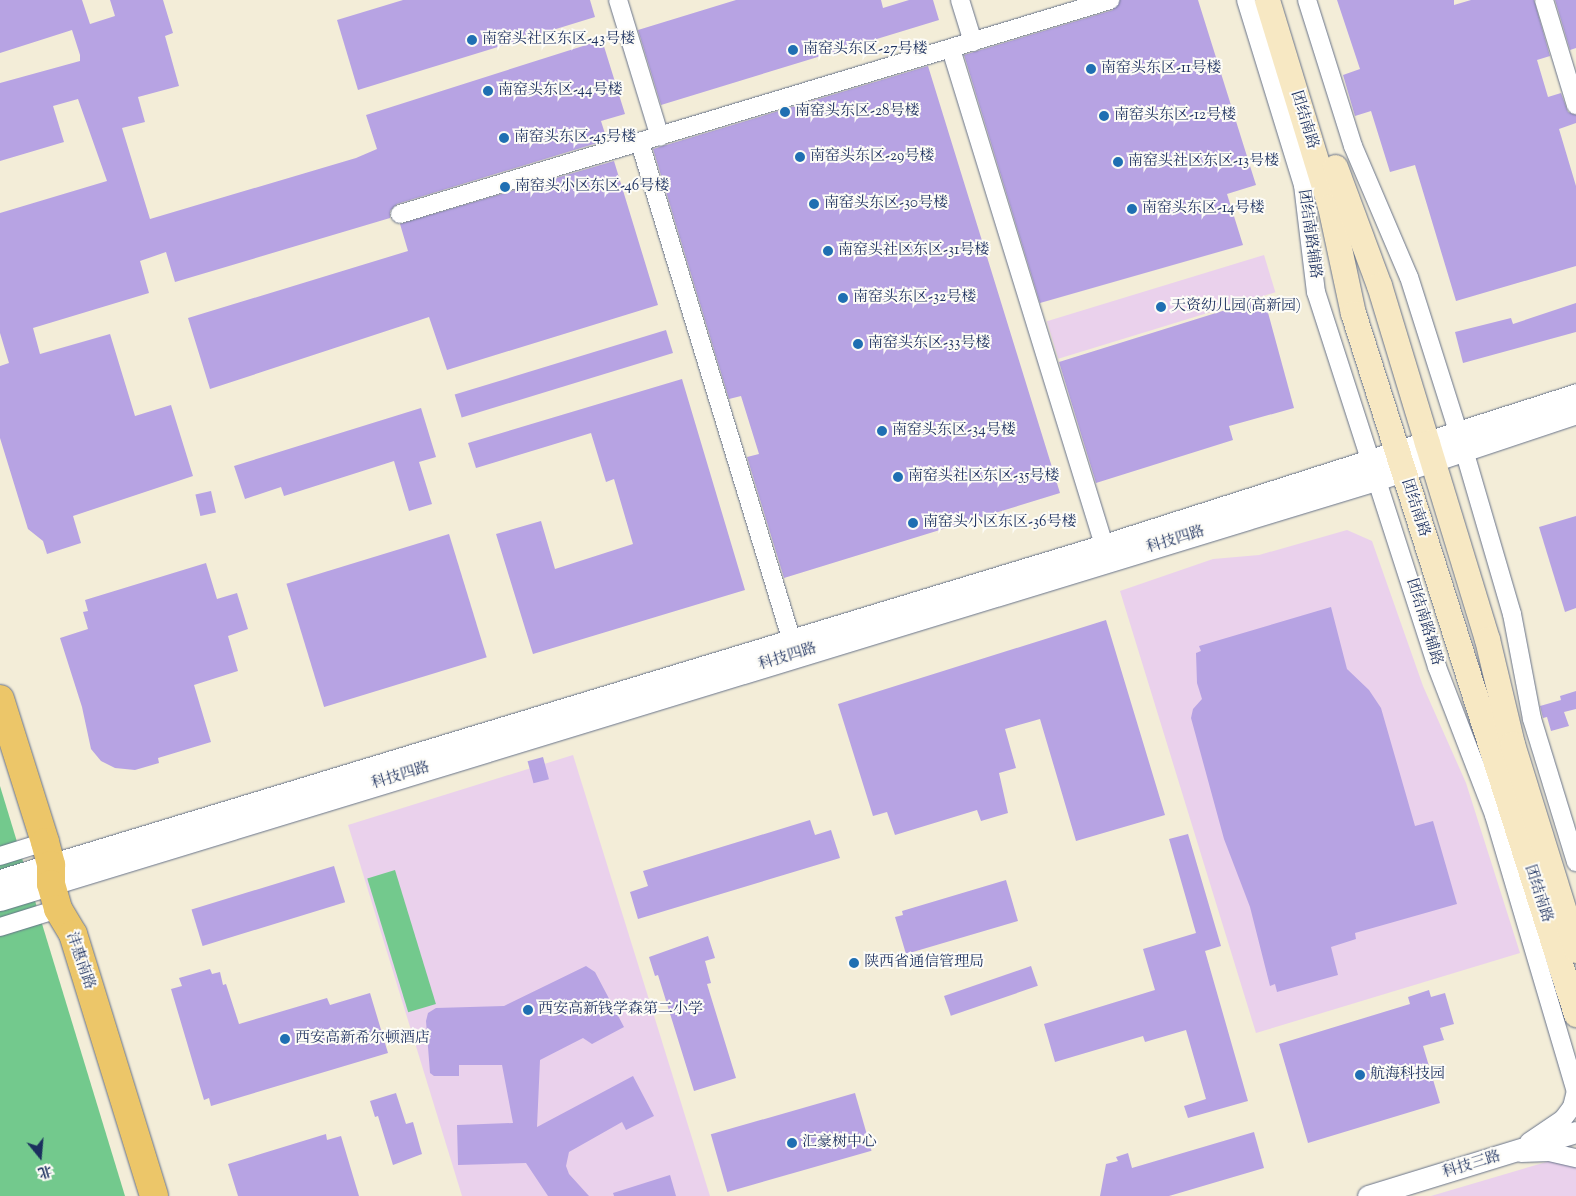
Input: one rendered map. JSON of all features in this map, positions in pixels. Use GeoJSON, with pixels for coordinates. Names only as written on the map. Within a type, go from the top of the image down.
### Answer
{"type":"FeatureCollection","features":[{"type":"Feature","properties":{"kind":"main road","name":"团结南路"},"geometry":{"type":"LineString","coordinates":[[1267,0],[1330,206],[1353,313],[1576,1014]]}},
{"type":"Feature","properties":{"kind":"main road","name":"团结南路"},"geometry":{"type":"LineString","coordinates":[[1284,0],[1339,180],[1379,285],[1487,639],[1512,744],[1576,950]]}},
{"type":"Feature","properties":{"kind":"main road","name":"沣惠南路"},"geometry":{"type":"LineString","coordinates":[[0,698],[51,875],[73,934],[154,1196]]}},
{"type":"Feature","properties":{"kind":"street"},"geometry":{"type":"LineString","coordinates":[[618,0],[660,137]]}},
{"type":"Feature","properties":{"kind":"street"},"geometry":{"type":"LineString","coordinates":[[960,0],[973,42]]}},
{"type":"Feature","properties":{"kind":"street"},"geometry":{"type":"LineString","coordinates":[[400,214],[951,50],[1110,0]]}},
{"type":"Feature","properties":{"kind":"street","name":"团结南路辅路"},"geometry":{"type":"LineString","coordinates":[[1246,0],[1303,185],[1316,292],[1376,470],[1438,667],[1494,815],[1576,1091],[1572,1106],[1563,1119],[1513,1152]]}},
{"type":"Feature","properties":{"kind":"street"},"geometry":{"type":"LineString","coordinates":[[1307,0],[1353,146],[1409,277],[1461,441],[1512,614],[1532,719],[1576,862]]}},
{"type":"Feature","properties":{"kind":"street"},"geometry":{"type":"LineString","coordinates":[[1544,0],[1576,105]]}},
{"type":"Feature","properties":{"kind":"street"},"geometry":{"type":"LineString","coordinates":[[951,50],[1104,545]]}},
{"type":"Feature","properties":{"kind":"street"},"geometry":{"type":"LineString","coordinates":[[640,143],[791,638]]}},
{"type":"Feature","properties":{"kind":"street","name":"科技四路"},"geometry":{"type":"LineString","coordinates":[[1461,441],[1576,394]]}},
{"type":"Feature","properties":{"kind":"street","name":"科技四路"},"geometry":{"type":"LineString","coordinates":[[0,880],[51,875],[1376,470],[1461,441],[1576,413]]}},
{"type":"Feature","properties":{"kind":"street","name":"科技四路"},"geometry":{"type":"LineString","coordinates":[[0,900],[51,875],[791,638],[1104,545],[1376,470]]}},
{"type":"Feature","properties":{"kind":"street"},"geometry":{"type":"LineString","coordinates":[[0,856],[51,875],[0,927]]}},
{"type":"Feature","properties":{"kind":"street","name":"科技三路"},"geometry":{"type":"LineString","coordinates":[[1368,1196],[1576,1132]]}},
{"type":"Feature","properties":{"kind":"street"},"geometry":{"type":"LineString","coordinates":[[1513,1152],[1549,1152],[1576,1158]]}},
{"type":"Feature","properties":{"kind":"shaded area","name":"天资幼儿园(高新园)"},"geometry":{"type":"Polygon","coordinates":[[[1264,255],[1275,292],[1058,359],[1047,321],[1264,255]]]}},
{"type":"Feature","properties":{"kind":"shaded area"},"geometry":{"type":"Polygon","coordinates":[[[1347,530],[1372,541],[1423,686],[1466,783],[1520,953],[1256,1033],[1120,591],[1213,559],[1259,555],[1347,530]]]}},
{"type":"Feature","properties":{"kind":"shaded area","name":"西安高新钱学森第二小学"},"geometry":{"type":"Polygon","coordinates":[[[573,755],[710,1196],[462,1196],[348,825],[573,755]]]}},
{"type":"Feature","properties":{"kind":"shaded area"},"geometry":{"type":"Polygon","coordinates":[[[1576,1153],[1576,1196],[1431,1196],[1543,1163],[1576,1153]]]}},
{"type":"Feature","properties":{"kind":"green space"},"geometry":{"type":"Polygon","coordinates":[[[0,786],[125,1196],[0,1196],[0,786]]]}},
{"type":"Feature","properties":{"kind":"green space"},"geometry":{"type":"Polygon","coordinates":[[[395,870],[436,1004],[408,1012],[367,878],[395,870]]]}},
{"type":"Feature","properties":{"kind":"building"},"geometry":{"type":"Polygon","coordinates":[[[0,0],[82,0],[90,24],[115,16],[110,0],[163,0],[173,33],[165,36],[179,86],[138,97],[145,122],[122,128],[150,219],[356,158],[377,149],[366,115],[602,40],[625,114],[601,121],[607,140],[397,204],[390,211],[390,218],[175,282],[166,252],[140,261],[149,293],[33,328],[40,354],[110,334],[135,416],[171,405],[193,476],[73,516],[81,543],[47,554],[43,541],[28,529],[0,438],[0,366],[9,363],[0,333],[0,213],[107,181],[78,99],[53,106],[64,142],[0,161],[0,83],[80,61],[80,55],[72,30],[0,53],[0,0]]]}},
{"type":"Feature","properties":{"kind":"building"},"geometry":{"type":"Polygon","coordinates":[[[403,0],[590,0],[595,17],[358,90],[337,20],[403,0]]]}},
{"type":"Feature","properties":{"kind":"building"},"geometry":{"type":"Polygon","coordinates":[[[736,0],[881,0],[883,8],[909,0],[933,0],[939,20],[661,105],[638,30],[736,0]]]}},
{"type":"Feature","properties":{"kind":"building"},"geometry":{"type":"Polygon","coordinates":[[[1120,0],[1198,0],[1256,185],[1227,194],[1243,245],[1040,303],[964,55],[1113,10],[1120,0]]]}},
{"type":"Feature","properties":{"kind":"building"},"geometry":{"type":"Polygon","coordinates":[[[1337,0],[1454,0],[1454,5],[1471,0],[1534,0],[1550,56],[1537,60],[1548,97],[1561,93],[1568,112],[1576,115],[1576,123],[1559,129],[1576,186],[1576,266],[1456,301],[1415,165],[1390,172],[1371,111],[1355,116],[1343,75],[1360,69],[1337,0]]]}},
{"type":"Feature","properties":{"kind":"building"},"geometry":{"type":"Polygon","coordinates":[[[1555,0],[1576,0],[1576,48],[1570,50],[1555,0]]]}},
{"type":"Feature","properties":{"kind":"building"},"geometry":{"type":"Polygon","coordinates":[[[928,66],[1060,493],[784,578],[747,457],[759,454],[741,396],[729,399],[653,149],[928,66]]]}},
{"type":"Feature","properties":{"kind":"building"},"geometry":{"type":"Polygon","coordinates":[[[614,161],[658,305],[447,370],[429,317],[210,389],[188,318],[408,251],[400,224],[614,161]]]}},
{"type":"Feature","properties":{"kind":"building"},"geometry":{"type":"Polygon","coordinates":[[[1264,298],[1294,408],[1229,426],[1233,440],[1096,483],[1059,362],[1264,298]]]}},
{"type":"Feature","properties":{"kind":"building"},"geometry":{"type":"Polygon","coordinates":[[[1576,303],[1576,332],[1463,363],[1455,332],[1511,318],[1513,324],[1576,303]]]}},
{"type":"Feature","properties":{"kind":"building"},"geometry":{"type":"Polygon","coordinates":[[[666,330],[673,353],[462,418],[455,395],[666,330]]]}},
{"type":"Feature","properties":{"kind":"building"},"geometry":{"type":"Polygon","coordinates":[[[682,379],[745,590],[533,654],[496,534],[541,521],[555,569],[633,544],[614,479],[606,482],[591,433],[476,468],[468,443],[682,379]]]}},
{"type":"Feature","properties":{"kind":"building"},"geometry":{"type":"Polygon","coordinates":[[[421,408],[436,457],[419,462],[432,504],[409,511],[394,461],[284,496],[281,487],[245,499],[234,466],[421,408]]]}},
{"type":"Feature","properties":{"kind":"building"},"geometry":{"type":"Polygon","coordinates":[[[211,491],[216,512],[200,516],[195,495],[211,491]]]}},
{"type":"Feature","properties":{"kind":"building"},"geometry":{"type":"Polygon","coordinates":[[[1576,516],[1576,608],[1565,612],[1539,527],[1576,516]]]}},
{"type":"Feature","properties":{"kind":"building"},"geometry":{"type":"Polygon","coordinates":[[[449,534],[487,657],[324,707],[286,584],[449,534]]]}},
{"type":"Feature","properties":{"kind":"building"},"geometry":{"type":"Polygon","coordinates":[[[206,563],[217,599],[237,593],[248,629],[228,636],[238,671],[194,685],[211,742],[158,758],[159,763],[135,770],[115,768],[101,761],[91,749],[82,707],[60,638],[88,629],[83,612],[88,611],[85,600],[206,563]]]}},
{"type":"Feature","properties":{"kind":"building"},"geometry":{"type":"Polygon","coordinates":[[[1331,607],[1347,669],[1369,690],[1381,708],[1415,826],[1433,821],[1457,904],[1355,933],[1356,939],[1331,947],[1338,975],[1277,992],[1275,984],[1270,986],[1250,907],[1224,839],[1191,718],[1193,709],[1202,699],[1197,683],[1196,653],[1201,651],[1199,646],[1331,607]]]}},
{"type":"Feature","properties":{"kind":"building"},"geometry":{"type":"Polygon","coordinates":[[[1106,620],[1165,815],[1076,841],[1040,719],[1005,729],[1016,768],[999,773],[1008,813],[981,821],[977,810],[895,835],[887,812],[873,816],[838,704],[1106,620]]]}},
{"type":"Feature","properties":{"kind":"building"},"geometry":{"type":"Polygon","coordinates":[[[1576,691],[1576,709],[1564,712],[1569,726],[1551,731],[1547,717],[1543,718],[1540,706],[1561,700],[1560,696],[1576,691]]]}},
{"type":"Feature","properties":{"kind":"building"},"geometry":{"type":"Polygon","coordinates":[[[543,757],[549,779],[533,783],[528,761],[543,757]]]}},
{"type":"Feature","properties":{"kind":"building"},"geometry":{"type":"Polygon","coordinates":[[[810,820],[815,835],[831,830],[840,858],[638,919],[630,892],[648,886],[643,871],[810,820]]]}},
{"type":"Feature","properties":{"kind":"building"},"geometry":{"type":"Polygon","coordinates":[[[1188,834],[1221,946],[1205,951],[1248,1101],[1188,1118],[1184,1106],[1206,1099],[1186,1030],[1145,1042],[1143,1036],[1055,1062],[1044,1024],[1155,990],[1143,949],[1196,933],[1169,839],[1188,834]]]}},
{"type":"Feature","properties":{"kind":"building"},"geometry":{"type":"Polygon","coordinates":[[[334,866],[345,902],[203,946],[192,910],[334,866]]]}},
{"type":"Feature","properties":{"kind":"building"},"geometry":{"type":"Polygon","coordinates":[[[1006,880],[1018,921],[906,954],[895,917],[903,915],[902,911],[1006,880]]]}},
{"type":"Feature","properties":{"kind":"building"},"geometry":{"type":"Polygon","coordinates":[[[708,936],[715,958],[705,961],[711,983],[707,984],[736,1078],[694,1091],[658,975],[655,976],[649,957],[708,936]]]}},
{"type":"Feature","properties":{"kind":"building"},"geometry":{"type":"Polygon","coordinates":[[[586,966],[595,972],[624,1027],[592,1044],[583,1038],[540,1060],[537,1127],[633,1076],[654,1116],[626,1130],[622,1122],[569,1152],[566,1166],[569,1174],[589,1196],[548,1196],[526,1163],[458,1165],[457,1125],[513,1123],[502,1065],[459,1065],[459,1076],[434,1076],[430,1073],[426,1021],[428,1013],[436,1008],[504,1006],[586,966]]]}},
{"type":"Feature","properties":{"kind":"building"},"geometry":{"type":"Polygon","coordinates":[[[1031,966],[1038,986],[951,1016],[944,996],[1031,966]]]}},
{"type":"Feature","properties":{"kind":"building","name":"西安高新希尔顿酒店"},"geometry":{"type":"Polygon","coordinates":[[[210,969],[212,974],[220,972],[223,985],[226,984],[239,1024],[327,998],[330,1005],[370,993],[388,1053],[211,1106],[209,1098],[204,1100],[171,989],[182,986],[179,978],[210,969]]]}},
{"type":"Feature","properties":{"kind":"building","name":"航海科技园"},"geometry":{"type":"Polygon","coordinates":[[[1429,990],[1431,997],[1445,993],[1454,1024],[1440,1028],[1444,1040],[1423,1046],[1440,1103],[1308,1143],[1279,1044],[1410,1004],[1408,997],[1429,990]]]}},
{"type":"Feature","properties":{"kind":"building"},"geometry":{"type":"Polygon","coordinates":[[[396,1093],[406,1124],[413,1122],[422,1154],[393,1165],[378,1116],[375,1117],[370,1101],[396,1093]]]}},
{"type":"Feature","properties":{"kind":"building","name":"汇豪树中心"},"geometry":{"type":"Polygon","coordinates":[[[855,1093],[872,1151],[727,1192],[711,1134],[855,1093]]]}},
{"type":"Feature","properties":{"kind":"building"},"geometry":{"type":"Polygon","coordinates":[[[1254,1132],[1264,1168],[1169,1196],[1100,1196],[1106,1164],[1118,1161],[1116,1157],[1128,1153],[1132,1168],[1254,1132]]]}},
{"type":"Feature","properties":{"kind":"building"},"geometry":{"type":"Polygon","coordinates":[[[326,1134],[327,1140],[341,1136],[359,1196],[238,1196],[228,1164],[326,1134]]]}},
{"type":"Feature","properties":{"kind":"building"},"geometry":{"type":"Polygon","coordinates":[[[670,1175],[676,1196],[614,1196],[613,1193],[670,1175]]]}},
{"type":"Feature","properties":{"kind":"place","name":"南窑头社区东区-43号楼"},"geometry":{"type":"Point","coordinates":[472,40]}},
{"type":"Feature","properties":{"kind":"place","name":"南窑头东区-27号楼"},"geometry":{"type":"Point","coordinates":[793,50]}},
{"type":"Feature","properties":{"kind":"place","name":"南窑头东区-11号楼"},"geometry":{"type":"Point","coordinates":[1091,69]}},
{"type":"Feature","properties":{"kind":"place","name":"南窑头东区-44号楼"},"geometry":{"type":"Point","coordinates":[488,91]}},
{"type":"Feature","properties":{"kind":"place","name":"南窑头东区-28号楼"},"geometry":{"type":"Point","coordinates":[785,112]}},
{"type":"Feature","properties":{"kind":"place","name":"南窑头东区-12号楼"},"geometry":{"type":"Point","coordinates":[1104,116]}},
{"type":"Feature","properties":{"kind":"place","name":"南窑头东区-45号楼"},"geometry":{"type":"Point","coordinates":[504,138]}},
{"type":"Feature","properties":{"kind":"place","name":"南窑头东区-29号楼"},"geometry":{"type":"Point","coordinates":[800,157]}},
{"type":"Feature","properties":{"kind":"place","name":"南窑头社区东区-13号楼"},"geometry":{"type":"Point","coordinates":[1118,162]}},
{"type":"Feature","properties":{"kind":"place","name":"南窑头小区东区-46号楼"},"geometry":{"type":"Point","coordinates":[505,187]}},
{"type":"Feature","properties":{"kind":"place","name":"南窑头东区-30号楼"},"geometry":{"type":"Point","coordinates":[814,204]}},
{"type":"Feature","properties":{"kind":"place","name":"南窑头东区-14号楼"},"geometry":{"type":"Point","coordinates":[1132,209]}},
{"type":"Feature","properties":{"kind":"place","name":"南窑头社区东区-31号楼"},"geometry":{"type":"Point","coordinates":[828,251]}},
{"type":"Feature","properties":{"kind":"place","name":"南窑头东区-32号楼"},"geometry":{"type":"Point","coordinates":[843,298]}},
{"type":"Feature","properties":{"kind":"place","name":"天资幼儿园(高新园)"},"geometry":{"type":"Point","coordinates":[1161,307]}},
{"type":"Feature","properties":{"kind":"place","name":"南窑头东区-33号楼"},"geometry":{"type":"Point","coordinates":[858,344]}},
{"type":"Feature","properties":{"kind":"place","name":"南窑头东区-34号楼"},"geometry":{"type":"Point","coordinates":[882,431]}},
{"type":"Feature","properties":{"kind":"place","name":"南窑头社区东区-35号楼"},"geometry":{"type":"Point","coordinates":[898,477]}},
{"type":"Feature","properties":{"kind":"place","name":"南窑头小区东区-36号楼"},"geometry":{"type":"Point","coordinates":[913,523]}},
{"type":"Feature","properties":{"kind":"place","name":"陕西省通信管理局"},"geometry":{"type":"Point","coordinates":[854,963]}},
{"type":"Feature","properties":{"kind":"place","name":"西安高新钱学森第二小学"},"geometry":{"type":"Point","coordinates":[528,1010]}},
{"type":"Feature","properties":{"kind":"place","name":"西安高新希尔顿酒店"},"geometry":{"type":"Point","coordinates":[285,1039]}},
{"type":"Feature","properties":{"kind":"place","name":"航海科技园"},"geometry":{"type":"Point","coordinates":[1360,1075]}},
{"type":"Feature","properties":{"kind":"place","name":"汇豪树中心"},"geometry":{"type":"Point","coordinates":[792,1143]}}]}
